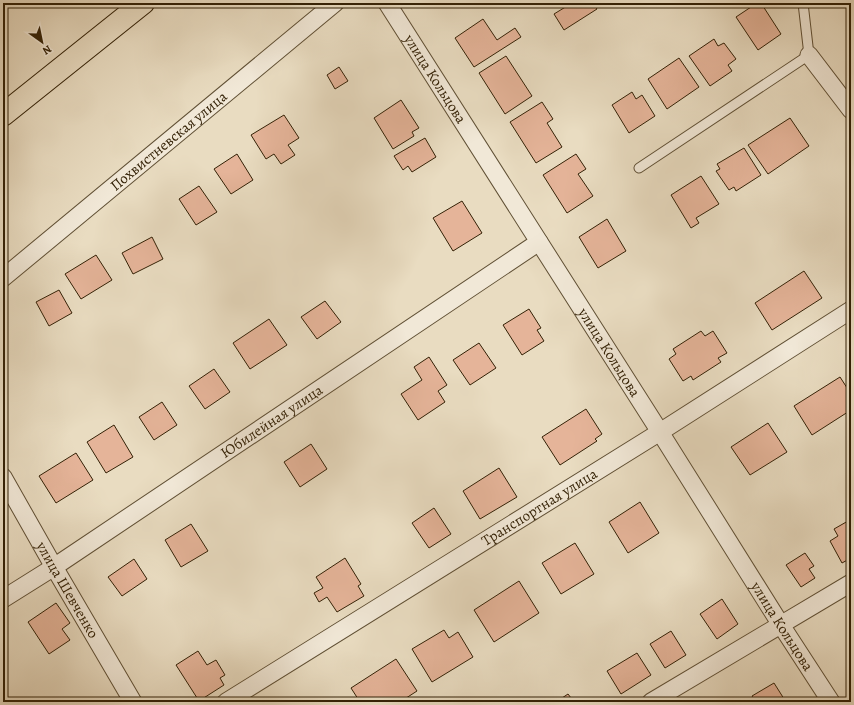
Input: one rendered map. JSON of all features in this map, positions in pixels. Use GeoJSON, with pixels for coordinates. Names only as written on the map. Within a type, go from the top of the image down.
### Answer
{"type":"FeatureCollection","features":[{"type":"Feature","properties":{"kind":"main road"},"geometry":{"type":"LineString","coordinates":[[3,115],[143,3]]}},
{"type":"Feature","properties":{"kind":"street","name":"Похвистневская улица"},"geometry":{"type":"LineString","coordinates":[[3,278],[335,3]]}},
{"type":"Feature","properties":{"kind":"street","name":"улица Кольцова"},"geometry":{"type":"LineString","coordinates":[[387,3],[660,432],[780,625],[831,702]]}},
{"type":"Feature","properties":{"kind":"street"},"geometry":{"type":"LineString","coordinates":[[809,55],[851,110]]}},
{"type":"Feature","properties":{"kind":"street","name":"Юбилейная улица"},"geometry":{"type":"LineString","coordinates":[[3,599],[54,567],[539,242]]}},
{"type":"Feature","properties":{"kind":"street","name":"Транспортная улица"},"geometry":{"type":"LineString","coordinates":[[226,702],[660,432],[851,310]]}},
{"type":"Feature","properties":{"kind":"street","name":"улица Шевченко"},"geometry":{"type":"LineString","coordinates":[[3,477],[133,702]]}},
{"type":"Feature","properties":{"kind":"street"},"geometry":{"type":"LineString","coordinates":[[652,702],[851,583]]}},
{"type":"Feature","properties":{"kind":"lane"},"geometry":{"type":"LineString","coordinates":[[639,168],[809,55],[803,3]]}},
{"type":"Feature","properties":{"kind":"building"},"geometry":{"type":"Polygon","coordinates":[[[572,3],[593,3],[597,9],[564,30],[554,14],[572,3]]]}},
{"type":"Feature","properties":{"kind":"building"},"geometry":{"type":"Polygon","coordinates":[[[757,3],[761,3],[781,34],[758,50],[736,17],[757,3]]]}},
{"type":"Feature","properties":{"kind":"building"},"geometry":{"type":"Polygon","coordinates":[[[483,19],[497,40],[515,28],[521,37],[474,67],[455,38],[483,19]]]}},
{"type":"Feature","properties":{"kind":"building"},"geometry":{"type":"Polygon","coordinates":[[[714,39],[718,46],[724,43],[736,59],[728,65],[732,71],[710,86],[689,56],[714,39]]]}},
{"type":"Feature","properties":{"kind":"building"},"geometry":{"type":"Polygon","coordinates":[[[506,56],[532,96],[505,114],[479,73],[506,56]]]}},
{"type":"Feature","properties":{"kind":"building"},"geometry":{"type":"Polygon","coordinates":[[[679,58],[699,87],[667,109],[648,79],[679,58]]]}},
{"type":"Feature","properties":{"kind":"building"},"geometry":{"type":"Polygon","coordinates":[[[339,67],[348,81],[335,89],[327,75],[339,67]]]}},
{"type":"Feature","properties":{"kind":"building"},"geometry":{"type":"Polygon","coordinates":[[[632,92],[636,99],[642,95],[655,116],[629,133],[612,105],[632,92]]]}},
{"type":"Feature","properties":{"kind":"building"},"geometry":{"type":"Polygon","coordinates":[[[401,100],[419,128],[412,132],[414,136],[393,149],[374,118],[401,100]]]}},
{"type":"Feature","properties":{"kind":"building"},"geometry":{"type":"Polygon","coordinates":[[[542,102],[553,119],[547,123],[562,147],[536,163],[510,122],[542,102]]]}},
{"type":"Feature","properties":{"kind":"building"},"geometry":{"type":"Polygon","coordinates":[[[284,115],[299,138],[288,145],[295,155],[281,164],[274,154],[266,159],[251,135],[284,115]]]}},
{"type":"Feature","properties":{"kind":"building"},"geometry":{"type":"Polygon","coordinates":[[[790,118],[809,146],[768,174],[748,145],[790,118]]]}},
{"type":"Feature","properties":{"kind":"building"},"geometry":{"type":"Polygon","coordinates":[[[425,138],[436,157],[412,172],[408,166],[403,170],[394,156],[425,138]]]}},
{"type":"Feature","properties":{"kind":"building"},"geometry":{"type":"Polygon","coordinates":[[[744,148],[761,175],[736,191],[734,187],[729,190],[716,171],[720,169],[717,164],[744,148]]]}},
{"type":"Feature","properties":{"kind":"building"},"geometry":{"type":"Polygon","coordinates":[[[237,154],[253,180],[231,194],[214,169],[237,154]]]}},
{"type":"Feature","properties":{"kind":"building"},"geometry":{"type":"Polygon","coordinates":[[[576,154],[586,169],[578,174],[593,196],[567,213],[543,175],[576,154]]]}},
{"type":"Feature","properties":{"kind":"building"},"geometry":{"type":"Polygon","coordinates":[[[701,176],[719,204],[696,218],[699,223],[691,228],[671,195],[701,176]]]}},
{"type":"Feature","properties":{"kind":"building"},"geometry":{"type":"Polygon","coordinates":[[[199,186],[217,212],[196,225],[179,199],[199,186]]]}},
{"type":"Feature","properties":{"kind":"building"},"geometry":{"type":"Polygon","coordinates":[[[462,201],[482,233],[453,251],[433,218],[462,201]]]}},
{"type":"Feature","properties":{"kind":"building"},"geometry":{"type":"Polygon","coordinates":[[[607,219],[626,251],[598,268],[579,237],[607,219]]]}},
{"type":"Feature","properties":{"kind":"building"},"geometry":{"type":"Polygon","coordinates":[[[152,237],[163,259],[133,274],[122,253],[152,237]]]}},
{"type":"Feature","properties":{"kind":"building"},"geometry":{"type":"Polygon","coordinates":[[[96,255],[112,280],[81,299],[65,274],[96,255]]]}},
{"type":"Feature","properties":{"kind":"building"},"geometry":{"type":"Polygon","coordinates":[[[804,271],[822,298],[772,330],[755,303],[804,271]]]}},
{"type":"Feature","properties":{"kind":"building"},"geometry":{"type":"Polygon","coordinates":[[[59,290],[72,313],[49,326],[36,302],[59,290]]]}},
{"type":"Feature","properties":{"kind":"building"},"geometry":{"type":"Polygon","coordinates":[[[325,301],[341,322],[317,339],[301,317],[325,301]]]}},
{"type":"Feature","properties":{"kind":"building"},"geometry":{"type":"Polygon","coordinates":[[[529,309],[541,328],[537,330],[544,341],[522,355],[503,325],[529,309]]]}},
{"type":"Feature","properties":{"kind":"building"},"geometry":{"type":"Polygon","coordinates":[[[269,319],[287,345],[250,369],[233,343],[269,319]]]}},
{"type":"Feature","properties":{"kind":"building"},"geometry":{"type":"Polygon","coordinates":[[[701,331],[705,336],[713,331],[727,353],[718,358],[721,362],[693,380],[691,376],[683,381],[669,359],[676,354],[673,349],[701,331]]]}},
{"type":"Feature","properties":{"kind":"building"},"geometry":{"type":"Polygon","coordinates":[[[479,343],[496,368],[470,385],[453,360],[479,343]]]}},
{"type":"Feature","properties":{"kind":"building"},"geometry":{"type":"Polygon","coordinates":[[[429,357],[447,385],[438,391],[445,402],[418,420],[401,394],[422,380],[414,367],[429,357]]]}},
{"type":"Feature","properties":{"kind":"building"},"geometry":{"type":"Polygon","coordinates":[[[214,369],[230,392],[205,409],[189,386],[214,369]]]}},
{"type":"Feature","properties":{"kind":"building"},"geometry":{"type":"Polygon","coordinates":[[[840,377],[851,394],[851,410],[812,435],[794,406],[840,377]]]}},
{"type":"Feature","properties":{"kind":"building"},"geometry":{"type":"Polygon","coordinates":[[[162,402],[177,425],[154,440],[139,417],[162,402]]]}},
{"type":"Feature","properties":{"kind":"building"},"geometry":{"type":"Polygon","coordinates":[[[586,409],[602,434],[595,439],[597,441],[560,465],[542,437],[586,409]]]}},
{"type":"Feature","properties":{"kind":"building"},"geometry":{"type":"Polygon","coordinates":[[[768,423],[787,452],[750,475],[731,447],[768,423]]]}},
{"type":"Feature","properties":{"kind":"building"},"geometry":{"type":"Polygon","coordinates":[[[114,425],[133,457],[106,473],[87,442],[114,425]]]}},
{"type":"Feature","properties":{"kind":"building"},"geometry":{"type":"Polygon","coordinates":[[[311,444],[327,469],[300,487],[284,462],[311,444]]]}},
{"type":"Feature","properties":{"kind":"building"},"geometry":{"type":"Polygon","coordinates":[[[76,453],[93,480],[56,503],[39,476],[76,453]]]}},
{"type":"Feature","properties":{"kind":"building"},"geometry":{"type":"Polygon","coordinates":[[[499,468],[517,497],[480,519],[463,491],[499,468]]]}},
{"type":"Feature","properties":{"kind":"building"},"geometry":{"type":"Polygon","coordinates":[[[640,502],[659,533],[628,553],[609,522],[640,502]]]}},
{"type":"Feature","properties":{"kind":"building"},"geometry":{"type":"Polygon","coordinates":[[[434,508],[451,534],[429,548],[412,523],[434,508]]]}},
{"type":"Feature","properties":{"kind":"building"},"geometry":{"type":"Polygon","coordinates":[[[848,521],[851,527],[851,558],[842,563],[830,541],[838,536],[834,529],[848,521]]]}},
{"type":"Feature","properties":{"kind":"building"},"geometry":{"type":"Polygon","coordinates":[[[191,524],[208,551],[181,567],[165,540],[191,524]]]}},
{"type":"Feature","properties":{"kind":"building"},"geometry":{"type":"Polygon","coordinates":[[[575,543],[594,574],[561,594],[542,563],[575,543]]]}},
{"type":"Feature","properties":{"kind":"building"},"geometry":{"type":"Polygon","coordinates":[[[805,553],[814,566],[809,569],[815,578],[801,587],[786,565],[805,553]]]}},
{"type":"Feature","properties":{"kind":"building"},"geometry":{"type":"Polygon","coordinates":[[[345,558],[361,584],[358,586],[364,596],[337,612],[327,597],[319,602],[314,593],[323,588],[316,577],[345,558]]]}},
{"type":"Feature","properties":{"kind":"building"},"geometry":{"type":"Polygon","coordinates":[[[134,559],[147,579],[122,596],[108,577],[134,559]]]}},
{"type":"Feature","properties":{"kind":"building"},"geometry":{"type":"Polygon","coordinates":[[[519,581],[539,613],[494,642],[474,610],[519,581]]]}},
{"type":"Feature","properties":{"kind":"building"},"geometry":{"type":"Polygon","coordinates":[[[722,599],[738,624],[717,639],[700,614],[722,599]]]}},
{"type":"Feature","properties":{"kind":"building"},"geometry":{"type":"Polygon","coordinates":[[[56,603],[70,623],[62,629],[70,640],[49,654],[28,622],[56,603]]]}},
{"type":"Feature","properties":{"kind":"building"},"geometry":{"type":"Polygon","coordinates":[[[444,630],[449,638],[458,632],[473,657],[432,682],[412,649],[444,630]]]}},
{"type":"Feature","properties":{"kind":"building"},"geometry":{"type":"Polygon","coordinates":[[[671,631],[686,655],[665,668],[650,644],[671,631]]]}},
{"type":"Feature","properties":{"kind":"building"},"geometry":{"type":"Polygon","coordinates":[[[198,651],[207,665],[216,660],[225,675],[220,678],[224,685],[199,701],[176,665],[198,651]]]}},
{"type":"Feature","properties":{"kind":"building"},"geometry":{"type":"Polygon","coordinates":[[[637,653],[651,675],[621,694],[607,671],[637,653]]]}},
{"type":"Feature","properties":{"kind":"building"},"geometry":{"type":"Polygon","coordinates":[[[396,659],[417,691],[400,702],[360,702],[351,688],[396,659]]]}},
{"type":"Feature","properties":{"kind":"building"},"geometry":{"type":"Polygon","coordinates":[[[774,683],[786,702],[756,702],[752,696],[774,683]]]}},
{"type":"Feature","properties":{"kind":"building"},"geometry":{"type":"Polygon","coordinates":[[[568,694],[574,702],[556,702],[568,694]]]}}]}
